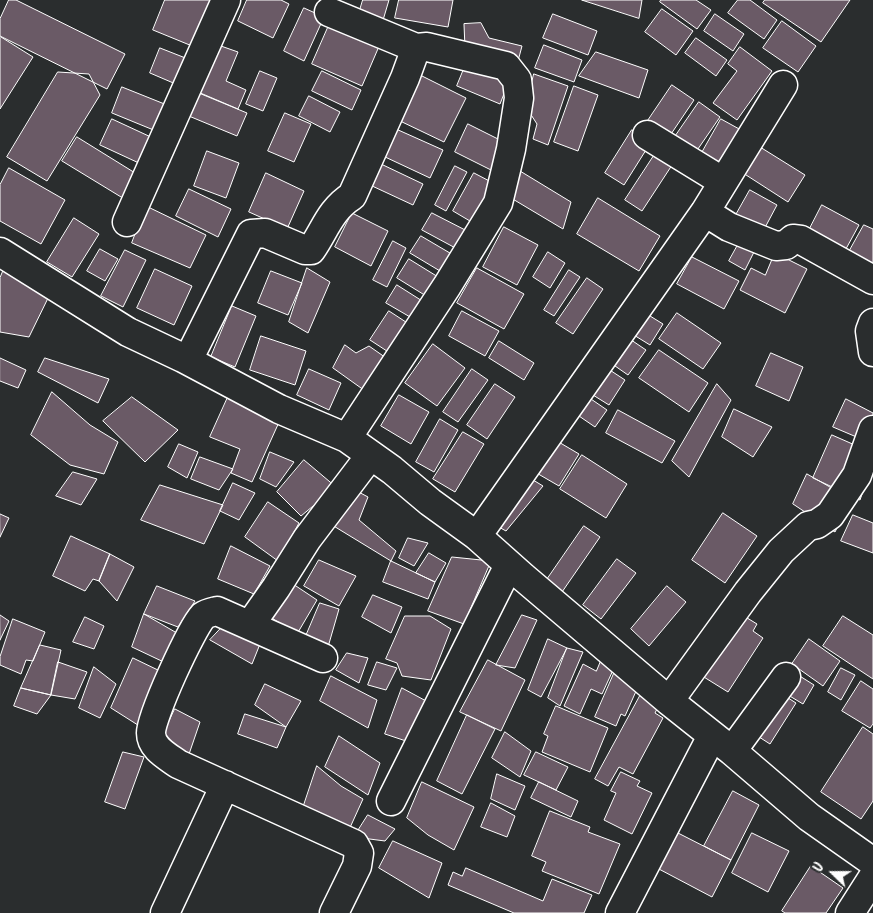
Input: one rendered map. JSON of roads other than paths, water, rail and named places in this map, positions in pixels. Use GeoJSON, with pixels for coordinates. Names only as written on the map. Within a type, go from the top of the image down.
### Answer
{"type":"FeatureCollection","features":[{"type":"Feature","properties":{"kind":"street"},"geometry":{"type":"LineString","coordinates":[[127,222],[226,0]]}},
{"type":"Feature","properties":{"kind":"street"},"geometry":{"type":"LineString","coordinates":[[329,12],[416,48],[427,47],[506,66],[517,80],[519,98],[511,149],[498,203],[447,286],[347,438]]}},
{"type":"Feature","properties":{"kind":"street"},"geometry":{"type":"LineString","coordinates":[[188,360],[251,234],[265,233],[304,250],[311,250],[340,203],[352,196],[405,78],[416,48]]}},
{"type":"Feature","properties":{"kind":"street"},"geometry":{"type":"LineString","coordinates":[[477,536],[705,212],[722,181],[783,85]]}},
{"type":"Feature","properties":{"kind":"street"},"geometry":{"type":"LineString","coordinates":[[647,135],[722,181]]}},
{"type":"Feature","properties":{"kind":"street"},"geometry":{"type":"LineString","coordinates":[[705,212],[729,227],[776,246],[786,245],[793,239],[801,240],[873,280]]}},
{"type":"Feature","properties":{"kind":"street"},"geometry":{"type":"LineString","coordinates":[[0,252],[128,332],[188,360],[279,409],[347,438],[392,470],[430,502],[477,536],[669,701],[810,817],[873,862]]}},
{"type":"Feature","properties":{"kind":"street"},"geometry":{"type":"LineString","coordinates":[[873,323],[870,331],[873,352]]}},
{"type":"Feature","properties":{"kind":"street"},"geometry":{"type":"LineString","coordinates":[[669,701],[748,592],[781,551],[808,526],[817,524],[830,515],[857,475],[873,430]]}},
{"type":"Feature","properties":{"kind":"street"},"geometry":{"type":"LineString","coordinates":[[250,625],[307,539],[370,456]]}},
{"type":"Feature","properties":{"kind":"street"},"geometry":{"type":"LineString","coordinates":[[391,801],[510,565]]}},
{"type":"Feature","properties":{"kind":"street"},"geometry":{"type":"LineString","coordinates":[[323,658],[218,611],[204,614],[193,630],[154,716],[151,734],[156,747],[178,764],[354,844],[359,853],[358,866],[334,913]]}},
{"type":"Feature","properties":{"kind":"street"},"geometry":{"type":"LineString","coordinates":[[620,913],[722,743],[786,677]]}},
{"type":"Feature","properties":{"kind":"street"},"geometry":{"type":"LineString","coordinates":[[165,913],[225,785]]}},
{"type":"Feature","properties":{"kind":"street"},"geometry":{"type":"LineString","coordinates":[[850,913],[873,877]]}}]}
